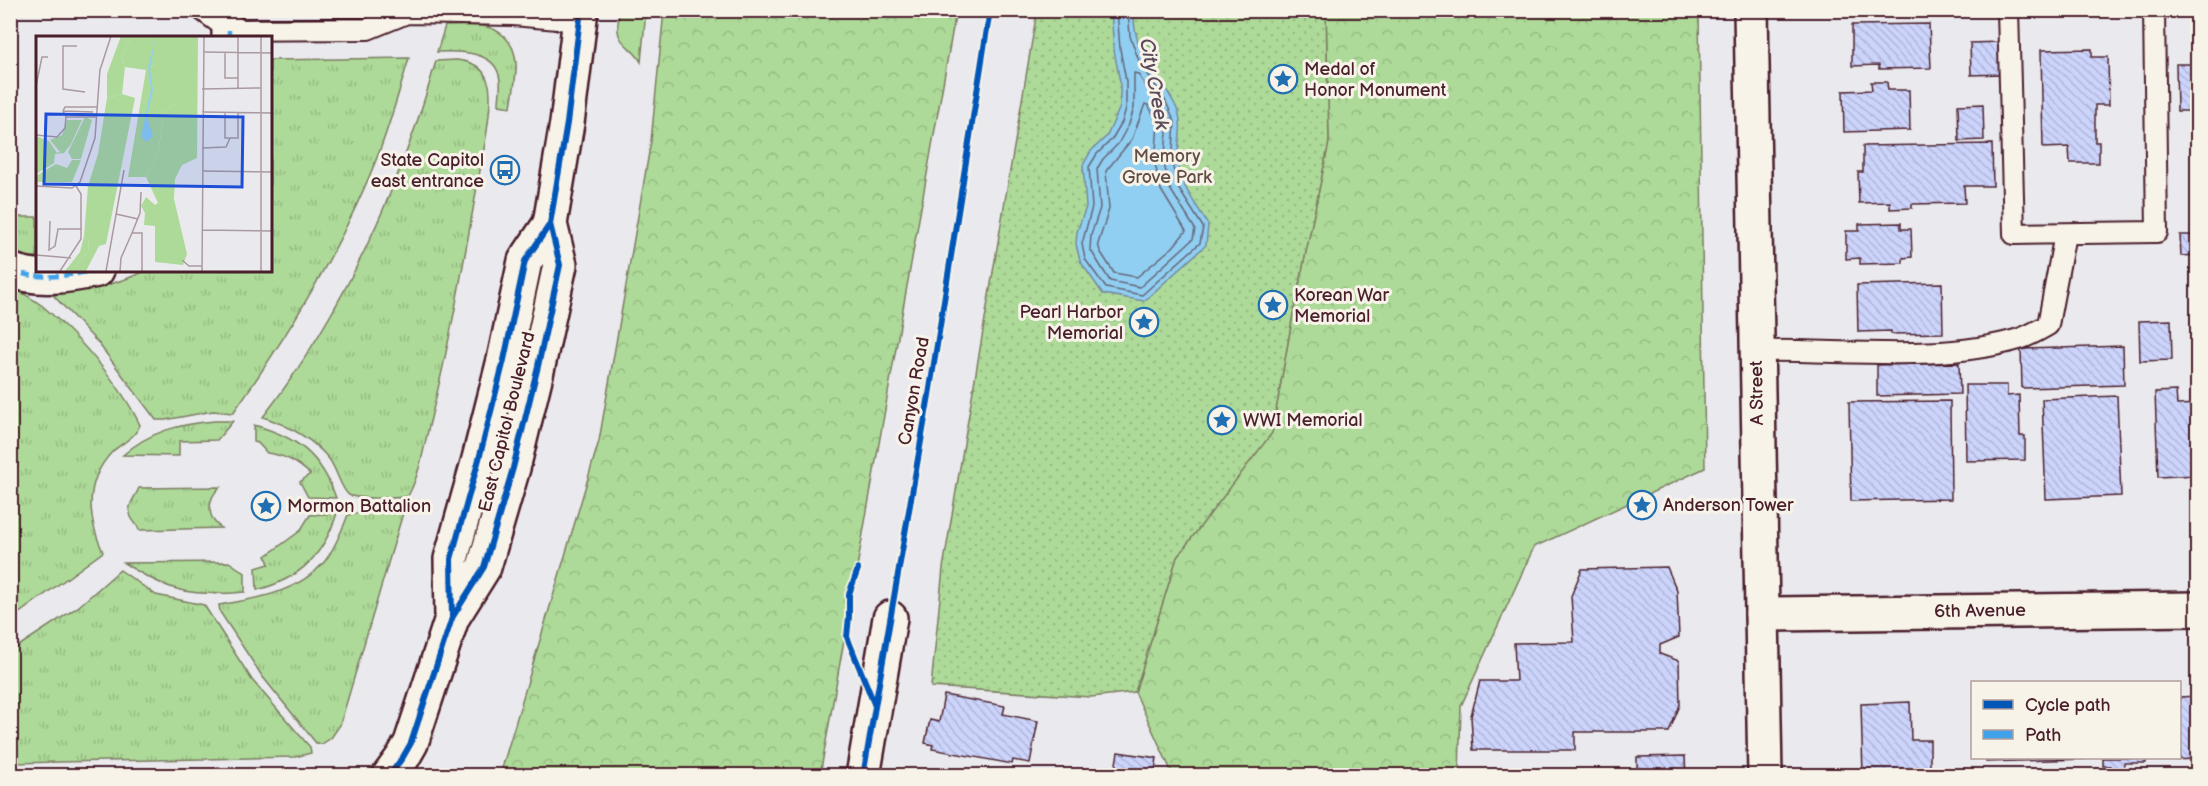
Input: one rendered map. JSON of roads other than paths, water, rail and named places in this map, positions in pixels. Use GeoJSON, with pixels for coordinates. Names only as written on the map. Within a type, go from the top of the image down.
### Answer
{"type":"FeatureCollection","features":[{"type":"Feature","properties":{"kind":"street","name":"A Street"},"geometry":{"type":"LineString","coordinates":[[1751,10],[1765,776]]}},
{"type":"Feature","properties":{"kind":"street","name":"East Capitol Boulevard"},"geometry":{"type":"LineString","coordinates":[[389,776],[411,743],[452,618],[451,559],[480,459],[525,261],[550,224],[581,16]]}},
{"type":"Feature","properties":{"kind":"street"},"geometry":{"type":"LineString","coordinates":[[10,270],[25,276],[70,276],[88,272]]}},
{"type":"Feature","properties":{"kind":"street","name":"6th Avenue"},"geometry":{"type":"LineString","coordinates":[[1762,614],[2198,609]]}},
{"type":"Feature","properties":{"kind":"street"},"geometry":{"type":"LineString","coordinates":[[863,776],[890,618]]}},
{"type":"Feature","properties":{"kind":"lane"},"geometry":{"type":"LineString","coordinates":[[202,10],[229,34],[368,20],[407,13],[581,16]]}},
{"type":"Feature","properties":{"kind":"lane"},"geometry":{"type":"LineString","coordinates":[[2008,10],[2014,234],[2157,232],[2154,10]]}},
{"type":"Feature","properties":{"kind":"lane"},"geometry":{"type":"LineString","coordinates":[[1756,351],[1972,350],[2021,339],[2048,325],[2066,234]]}},
{"type":"Feature","properties":{"kind":"water","name":"City Creek"},"geometry":{"type":"Polygon","coordinates":[[[1111,11],[1134,11],[1135,27],[1143,52],[1170,96],[1179,116],[1178,164],[1182,181],[1208,225],[1206,245],[1144,301],[1103,294],[1080,261],[1076,244],[1077,232],[1086,207],[1083,165],[1091,151],[1107,136],[1120,107],[1120,82],[1114,50],[1111,11]]]}},
{"type":"Feature","properties":{"kind":"place","name":"Medal of Honor Monument"},"geometry":{"type":"Point","coordinates":[1283,79]}},
{"type":"Feature","properties":{"kind":"place","name":"State Capitol east entrance"},"geometry":{"type":"Point","coordinates":[505,170]}},
{"type":"Feature","properties":{"kind":"place","name":"Korean War Memorial"},"geometry":{"type":"Point","coordinates":[1273,305]}},
{"type":"Feature","properties":{"kind":"place","name":"Pearl Harbor Memorial"},"geometry":{"type":"Point","coordinates":[1144,322]}},
{"type":"Feature","properties":{"kind":"place","name":"WWI Memorial"},"geometry":{"type":"Point","coordinates":[1222,420]}},
{"type":"Feature","properties":{"kind":"place","name":"Anderson Tower"},"geometry":{"type":"Point","coordinates":[1642,505]}},
{"type":"Feature","properties":{"kind":"place","name":"Mormon Battalion"},"geometry":{"type":"Point","coordinates":[266,506]}},
{"type":"Feature","properties":{"kind":"park label","name":"Memory Grove Park"},"geometry":{"type":"Point","coordinates":[1167,166]}}]}
